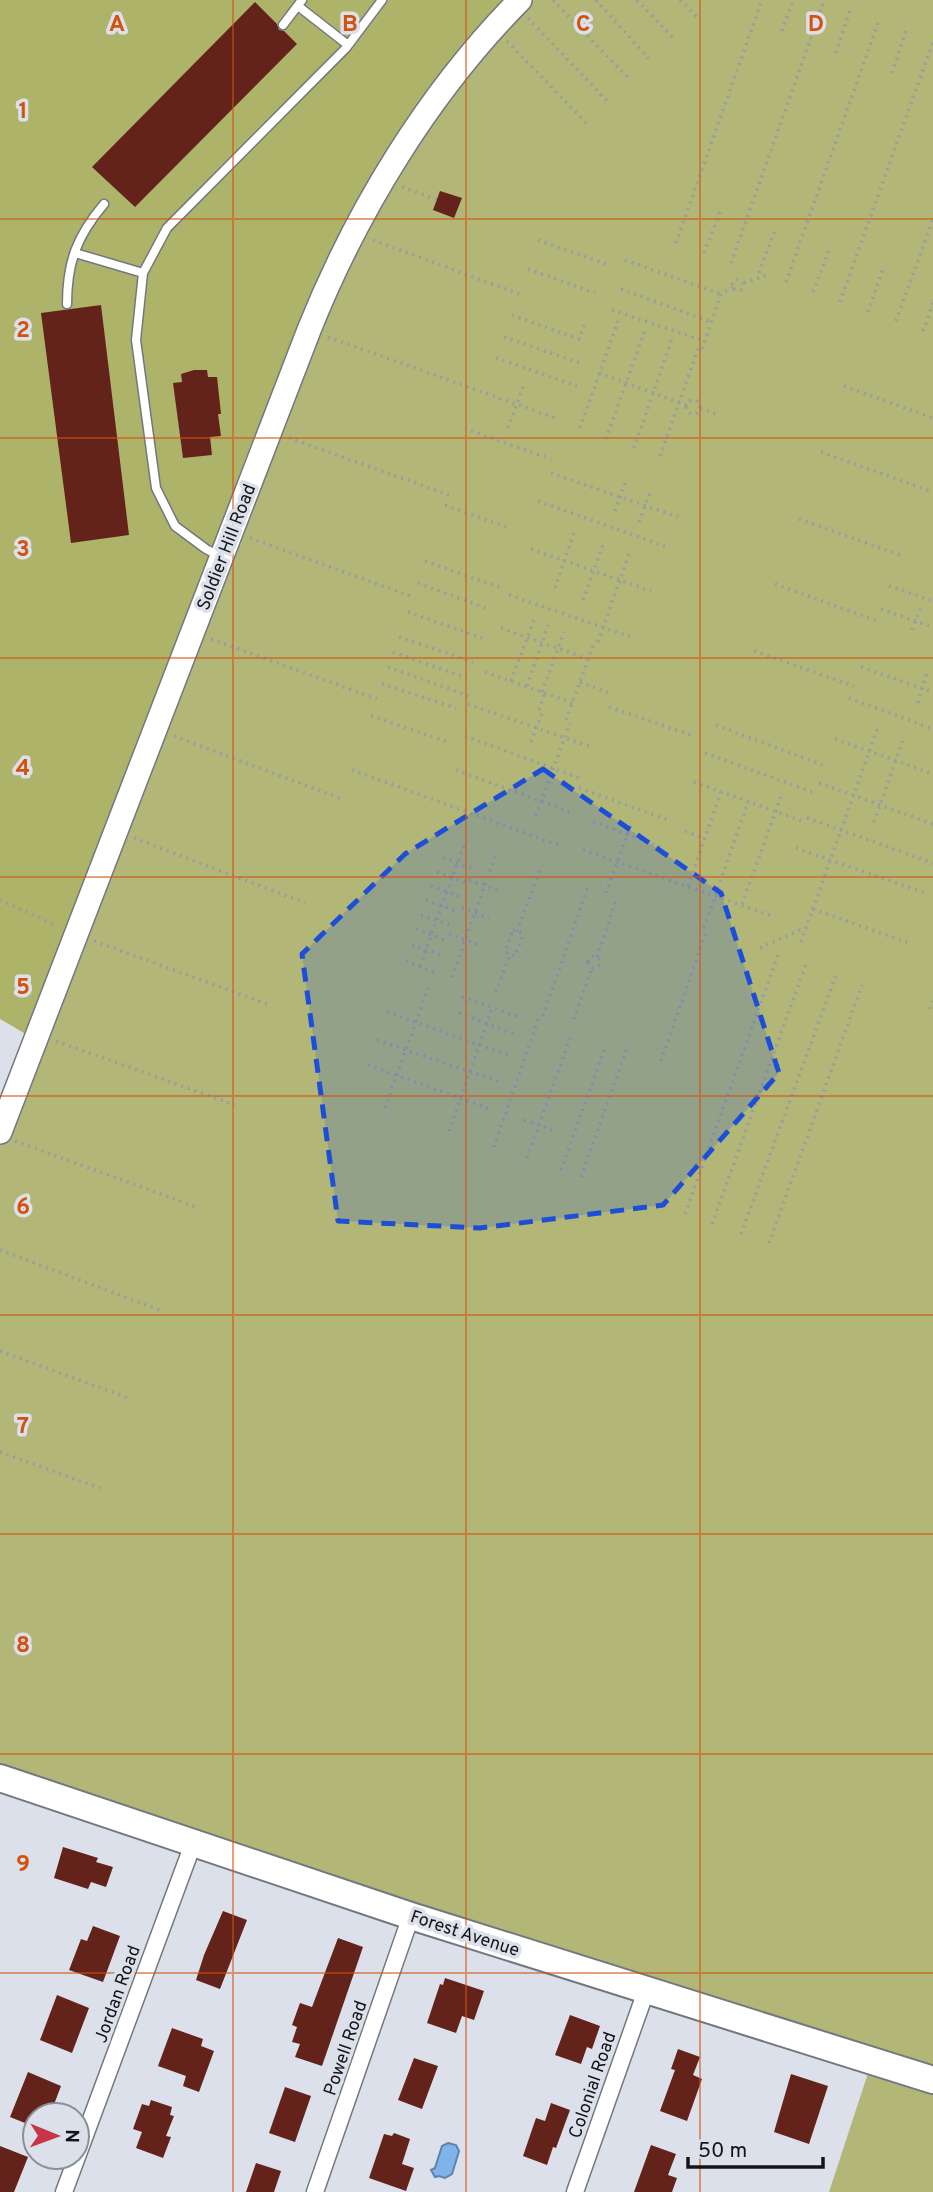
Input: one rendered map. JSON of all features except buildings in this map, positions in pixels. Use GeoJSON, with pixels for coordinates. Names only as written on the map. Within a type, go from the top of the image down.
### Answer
{"type":"FeatureCollection","features":[{"type":"Feature","properties":{"kind":"main road","name":"Forest Avenue"},"geometry":{"type":"LineString","coordinates":[[0,1778],[411,1916],[933,2080]]}},
{"type":"Feature","properties":{"kind":"street","name":"Soldier Hill Road"},"geometry":{"type":"LineString","coordinates":[[6,1136],[38,1035],[76,934],[333,274],[384,181],[445,88],[518,3]]}},
{"type":"Feature","properties":{"kind":"street","name":"Jordan Road"},"geometry":{"type":"LineString","coordinates":[[91,2119],[193,1844]]}},
{"type":"Feature","properties":{"kind":"street","name":"Powell Road"},"geometry":{"type":"LineString","coordinates":[[315,2192],[411,1916]]}},
{"type":"Feature","properties":{"kind":"street","name":"Colonial Road"},"geometry":{"type":"LineString","coordinates":[[575,2192],[646,1991]]}},
{"type":"Feature","properties":{"kind":"street","name":"Jordan Road"},"geometry":{"type":"LineString","coordinates":[[64,2192],[72,2171]]}},
{"type":"Feature","properties":{"kind":"lane"},"geometry":{"type":"LineString","coordinates":[[222,557],[206,549],[175,526],[156,488],[136,340],[143,273],[167,228],[348,45],[382,0]]}},
{"type":"Feature","properties":{"kind":"lane"},"geometry":{"type":"LineString","coordinates":[[283,25],[300,3],[348,45]]}},
{"type":"Feature","properties":{"kind":"lane"},"geometry":{"type":"LineString","coordinates":[[68,304],[67,277],[75,253],[85,226],[104,204]]}},
{"type":"Feature","properties":{"kind":"lane"},"geometry":{"type":"LineString","coordinates":[[75,253],[143,273]]}},
{"type":"Feature","properties":{"kind":"path"},"geometry":{"type":"LineString","coordinates":[[553,0],[631,81]]}},
{"type":"Feature","properties":{"kind":"path"},"geometry":{"type":"LineString","coordinates":[[596,0],[651,61]]}},
{"type":"Feature","properties":{"kind":"path"},"geometry":{"type":"LineString","coordinates":[[637,0],[674,39]]}},
{"type":"Feature","properties":{"kind":"path"},"geometry":{"type":"LineString","coordinates":[[680,0],[697,17]]}},
{"type":"Feature","properties":{"kind":"path"},"geometry":{"type":"LineString","coordinates":[[676,243],[762,0]]}},
{"type":"Feature","properties":{"kind":"path"},"geometry":{"type":"LineString","coordinates":[[782,31],[793,0]]}},
{"type":"Feature","properties":{"kind":"path"},"geometry":{"type":"LineString","coordinates":[[731,263],[824,1]]}},
{"type":"Feature","properties":{"kind":"path"},"geometry":{"type":"LineString","coordinates":[[518,3],[609,103]]}},
{"type":"Feature","properties":{"kind":"path"},"geometry":{"type":"LineString","coordinates":[[836,53],[850,10]]}},
{"type":"Feature","properties":{"kind":"path"},"geometry":{"type":"LineString","coordinates":[[786,282],[879,20]]}},
{"type":"Feature","properties":{"kind":"path"},"geometry":{"type":"LineString","coordinates":[[495,28],[589,125]]}},
{"type":"Feature","properties":{"kind":"path"},"geometry":{"type":"LineString","coordinates":[[892,73],[906,30]]}},
{"type":"Feature","properties":{"kind":"path"},"geometry":{"type":"LineString","coordinates":[[840,302],[933,42]]}},
{"type":"Feature","properties":{"kind":"path"},"geometry":{"type":"LineString","coordinates":[[384,181],[437,200]]}},
{"type":"Feature","properties":{"kind":"path"},"geometry":{"type":"LineString","coordinates":[[704,253],[721,209]]}},
{"type":"Feature","properties":{"kind":"path"},"geometry":{"type":"LineString","coordinates":[[896,321],[933,219]]}},
{"type":"Feature","properties":{"kind":"path"},"geometry":{"type":"LineString","coordinates":[[759,273],[775,230]]}},
{"type":"Feature","properties":{"kind":"path"},"geometry":{"type":"LineString","coordinates":[[354,233],[519,294]]}},
{"type":"Feature","properties":{"kind":"path"},"geometry":{"type":"LineString","coordinates":[[538,240],[606,264]]}},
{"type":"Feature","properties":{"kind":"path"},"geometry":{"type":"LineString","coordinates":[[813,292],[829,250]]}},
{"type":"Feature","properties":{"kind":"path"},"geometry":{"type":"LineString","coordinates":[[625,260],[721,294]]}},
{"type":"Feature","properties":{"kind":"path"},"geometry":{"type":"LineString","coordinates":[[868,312],[883,269]]}},
{"type":"Feature","properties":{"kind":"path"},"geometry":{"type":"LineString","coordinates":[[528,270],[595,293]]}},
{"type":"Feature","properties":{"kind":"path"},"geometry":{"type":"LineString","coordinates":[[733,287],[737,291],[741,290],[744,284],[766,275]]}},
{"type":"Feature","properties":{"kind":"path"},"geometry":{"type":"LineString","coordinates":[[660,456],[721,294],[733,287],[736,280],[744,284]]}},
{"type":"Feature","properties":{"kind":"path"},"geometry":{"type":"LineString","coordinates":[[621,289],[711,322]]}},
{"type":"Feature","properties":{"kind":"path"},"geometry":{"type":"LineString","coordinates":[[923,331],[933,303]]}},
{"type":"Feature","properties":{"kind":"path"},"geometry":{"type":"LineString","coordinates":[[612,310],[705,341]]}},
{"type":"Feature","properties":{"kind":"path"},"geometry":{"type":"LineString","coordinates":[[512,315],[579,339],[585,323]]}},
{"type":"Feature","properties":{"kind":"path"},"geometry":{"type":"LineString","coordinates":[[580,428],[618,321]]}},
{"type":"Feature","properties":{"kind":"path"},"geometry":{"type":"LineString","coordinates":[[309,330],[555,418]]}},
{"type":"Feature","properties":{"kind":"path"},"geometry":{"type":"LineString","coordinates":[[606,439],[645,330]]}},
{"type":"Feature","properties":{"kind":"path"},"geometry":{"type":"LineString","coordinates":[[504,337],[583,364]]}},
{"type":"Feature","properties":{"kind":"path"},"geometry":{"type":"LineString","coordinates":[[634,448],[672,339]]}},
{"type":"Feature","properties":{"kind":"path"},"geometry":{"type":"LineString","coordinates":[[496,358],[577,386]]}},
{"type":"Feature","properties":{"kind":"path"},"geometry":{"type":"LineString","coordinates":[[599,373],[686,405]]}},
{"type":"Feature","properties":{"kind":"path"},"geometry":{"type":"LineString","coordinates":[[508,428],[524,384]]}},
{"type":"Feature","properties":{"kind":"path"},"geometry":{"type":"LineString","coordinates":[[844,386],[933,418]]}},
{"type":"Feature","properties":{"kind":"path"},"geometry":{"type":"LineString","coordinates":[[695,400],[700,404],[698,413],[693,414],[687,410],[686,405],[688,401],[695,400]]}},
{"type":"Feature","properties":{"kind":"path"},"geometry":{"type":"LineString","coordinates":[[700,408],[716,414]]}},
{"type":"Feature","properties":{"kind":"path"},"geometry":{"type":"LineString","coordinates":[[271,431],[449,495]]}},
{"type":"Feature","properties":{"kind":"path"},"geometry":{"type":"LineString","coordinates":[[471,431],[551,459]]}},
{"type":"Feature","properties":{"kind":"path"},"geometry":{"type":"LineString","coordinates":[[821,452],[933,492]]}},
{"type":"Feature","properties":{"kind":"path"},"geometry":{"type":"LineString","coordinates":[[551,472],[678,517]]}},
{"type":"Feature","properties":{"kind":"path"},"geometry":{"type":"LineString","coordinates":[[615,511],[625,480]]}},
{"type":"Feature","properties":{"kind":"path"},"geometry":{"type":"LineString","coordinates":[[639,522],[652,490]]}},
{"type":"Feature","properties":{"kind":"path"},"geometry":{"type":"LineString","coordinates":[[538,501],[667,547]]}},
{"type":"Feature","properties":{"kind":"path"},"geometry":{"type":"LineString","coordinates":[[445,505],[506,527]]}},
{"type":"Feature","properties":{"kind":"path"},"geometry":{"type":"LineString","coordinates":[[799,519],[900,555]]}},
{"type":"Feature","properties":{"kind":"path"},"geometry":{"type":"LineString","coordinates":[[555,589],[575,530]]}},
{"type":"Feature","properties":{"kind":"path"},"geometry":{"type":"LineString","coordinates":[[232,532],[413,597]]}},
{"type":"Feature","properties":{"kind":"path"},"geometry":{"type":"LineString","coordinates":[[583,600],[604,542]]}},
{"type":"Feature","properties":{"kind":"path"},"geometry":{"type":"LineString","coordinates":[[531,549],[651,591]]}},
{"type":"Feature","properties":{"kind":"path"},"geometry":{"type":"LineString","coordinates":[[536,816],[588,659],[603,627],[630,551]]}},
{"type":"Feature","properties":{"kind":"path"},"geometry":{"type":"LineString","coordinates":[[425,561],[499,587]]}},
{"type":"Feature","properties":{"kind":"path"},"geometry":{"type":"LineString","coordinates":[[418,583],[488,609]]}},
{"type":"Feature","properties":{"kind":"path"},"geometry":{"type":"LineString","coordinates":[[775,584],[877,621]]}},
{"type":"Feature","properties":{"kind":"path"},"geometry":{"type":"LineString","coordinates":[[889,586],[933,601]]}},
{"type":"Feature","properties":{"kind":"path"},"geometry":{"type":"LineString","coordinates":[[509,595],[634,638]]}},
{"type":"Feature","properties":{"kind":"path"},"geometry":{"type":"LineString","coordinates":[[881,608],[933,627]]}},
{"type":"Feature","properties":{"kind":"path"},"geometry":{"type":"LineString","coordinates":[[912,631],[920,609]]}},
{"type":"Feature","properties":{"kind":"path"},"geometry":{"type":"LineString","coordinates":[[408,612],[482,638]]}},
{"type":"Feature","properties":{"kind":"path"},"geometry":{"type":"LineString","coordinates":[[511,681],[534,620]]}},
{"type":"Feature","properties":{"kind":"path"},"geometry":{"type":"LineString","coordinates":[[526,687],[548,625]]}},
{"type":"Feature","properties":{"kind":"path"},"geometry":{"type":"LineString","coordinates":[[501,628],[588,659]]}},
{"type":"Feature","properties":{"kind":"path"},"geometry":{"type":"LineString","coordinates":[[531,742],[564,632]]}},
{"type":"Feature","properties":{"kind":"path"},"geometry":{"type":"LineString","coordinates":[[193,633],[377,699]]}},
{"type":"Feature","properties":{"kind":"path"},"geometry":{"type":"LineString","coordinates":[[399,637],[473,662]]}},
{"type":"Feature","properties":{"kind":"path"},"geometry":{"type":"LineString","coordinates":[[754,651],[854,686]]}},
{"type":"Feature","properties":{"kind":"path"},"geometry":{"type":"LineString","coordinates":[[393,652],[467,678]]}},
{"type":"Feature","properties":{"kind":"path"},"geometry":{"type":"LineString","coordinates":[[388,667],[469,696]]}},
{"type":"Feature","properties":{"kind":"path"},"geometry":{"type":"LineString","coordinates":[[861,667],[933,692]]}},
{"type":"Feature","properties":{"kind":"path"},"geometry":{"type":"LineString","coordinates":[[485,672],[573,703]]}},
{"type":"Feature","properties":{"kind":"path"},"geometry":{"type":"LineString","coordinates":[[918,703],[927,673]]}},
{"type":"Feature","properties":{"kind":"path"},"geometry":{"type":"LineString","coordinates":[[580,682],[613,694]]}},
{"type":"Feature","properties":{"kind":"path"},"geometry":{"type":"LineString","coordinates":[[382,684],[456,709]]}},
{"type":"Feature","properties":{"kind":"path"},"geometry":{"type":"LineString","coordinates":[[849,698],[933,729]]}},
{"type":"Feature","properties":{"kind":"path"},"geometry":{"type":"LineString","coordinates":[[468,704],[594,748]]}},
{"type":"Feature","properties":{"kind":"path"},"geometry":{"type":"LineString","coordinates":[[609,707],[694,736]]}},
{"type":"Feature","properties":{"kind":"path"},"geometry":{"type":"LineString","coordinates":[[371,716],[448,742]]}},
{"type":"Feature","properties":{"kind":"path"},"geometry":{"type":"LineString","coordinates":[[716,725],[825,766]]}},
{"type":"Feature","properties":{"kind":"path"},"geometry":{"type":"LineString","coordinates":[[802,942],[878,727]]}},
{"type":"Feature","properties":{"kind":"path"},"geometry":{"type":"LineString","coordinates":[[156,729],[342,799]]}},
{"type":"Feature","properties":{"kind":"path"},"geometry":{"type":"LineString","coordinates":[[465,736],[582,779]]}},
{"type":"Feature","properties":{"kind":"path"},"geometry":{"type":"LineString","coordinates":[[874,822],[904,737]]}},
{"type":"Feature","properties":{"kind":"path"},"geometry":{"type":"LineString","coordinates":[[835,739],[933,774]]}},
{"type":"Feature","properties":{"kind":"path"},"geometry":{"type":"LineString","coordinates":[[705,753],[816,793]]}},
{"type":"Feature","properties":{"kind":"path"},"geometry":{"type":"LineString","coordinates":[[352,770],[558,845]]}},
{"type":"Feature","properties":{"kind":"path"},"geometry":{"type":"LineString","coordinates":[[456,770],[570,812]]}},
{"type":"Feature","properties":{"kind":"path"},"geometry":{"type":"LineString","coordinates":[[694,782],[933,863]]}},
{"type":"Feature","properties":{"kind":"path"},"geometry":{"type":"LineString","coordinates":[[819,783],[933,824]]}},
{"type":"Feature","properties":{"kind":"path"},"geometry":{"type":"LineString","coordinates":[[579,788],[671,821]]}},
{"type":"Feature","properties":{"kind":"path"},"geometry":{"type":"LineString","coordinates":[[688,886],[721,792]]}},
{"type":"Feature","properties":{"kind":"path"},"geometry":{"type":"LineString","coordinates":[[742,905],[782,794]]}},
{"type":"Feature","properties":{"kind":"path"},"geometry":{"type":"LineString","coordinates":[[661,1061],[748,802]]}},
{"type":"Feature","properties":{"kind":"path"},"geometry":{"type":"LineString","coordinates":[[593,822],[664,848]]}},
{"type":"Feature","properties":{"kind":"path"},"geometry":{"type":"LineString","coordinates":[[606,893],[632,822]]}},
{"type":"Feature","properties":{"kind":"path"},"geometry":{"type":"LineString","coordinates":[[116,831],[305,903]]}},
{"type":"Feature","properties":{"kind":"path"},"geometry":{"type":"LineString","coordinates":[[685,831],[705,839]]}},
{"type":"Feature","properties":{"kind":"path"},"geometry":{"type":"LineString","coordinates":[[420,966],[465,842]]}},
{"type":"Feature","properties":{"kind":"path"},"geometry":{"type":"LineString","coordinates":[[796,848],[925,893]]}},
{"type":"Feature","properties":{"kind":"path"},"geometry":{"type":"LineString","coordinates":[[583,850],[772,916]]}},
{"type":"Feature","properties":{"kind":"path"},"geometry":{"type":"LineString","coordinates":[[452,977],[496,854]]}},
{"type":"Feature","properties":{"kind":"path"},"geometry":{"type":"LineString","coordinates":[[443,858],[471,868]]}},
{"type":"Feature","properties":{"kind":"path"},"geometry":{"type":"LineString","coordinates":[[517,932],[540,869]]}},
{"type":"Feature","properties":{"kind":"path"},"geometry":{"type":"LineString","coordinates":[[437,872],[498,890]]}},
{"type":"Feature","properties":{"kind":"path"},"geometry":{"type":"LineString","coordinates":[[431,886],[461,897]]}},
{"type":"Feature","properties":{"kind":"path"},"geometry":{"type":"LineString","coordinates":[[494,1147],[588,887]]}},
{"type":"Feature","properties":{"kind":"path"},"geometry":{"type":"LineString","coordinates":[[592,968],[599,964],[597,957],[617,897]]}},
{"type":"Feature","properties":{"kind":"path"},"geometry":{"type":"LineString","coordinates":[[0,900],[76,934],[270,1005]]}},
{"type":"Feature","properties":{"kind":"path"},"geometry":{"type":"LineString","coordinates":[[426,900],[456,911]]}},
{"type":"Feature","properties":{"kind":"path"},"geometry":{"type":"LineString","coordinates":[[462,908],[489,918]]}},
{"type":"Feature","properties":{"kind":"path"},"geometry":{"type":"LineString","coordinates":[[813,909],[909,943]]}},
{"type":"Feature","properties":{"kind":"path"},"geometry":{"type":"LineString","coordinates":[[421,915],[450,925]]}},
{"type":"Feature","properties":{"kind":"path"},"geometry":{"type":"LineString","coordinates":[[416,929],[445,940]]}},
{"type":"Feature","properties":{"kind":"path"},"geometry":{"type":"LineString","coordinates":[[513,930],[523,934],[515,956],[510,954],[505,952],[513,930]]}},
{"type":"Feature","properties":{"kind":"path"},"geometry":{"type":"LineString","coordinates":[[760,948],[800,930],[805,932]]}},
{"type":"Feature","properties":{"kind":"path"},"geometry":{"type":"LineString","coordinates":[[449,934],[479,945]]}},
{"type":"Feature","properties":{"kind":"path"},"geometry":{"type":"LineString","coordinates":[[412,945],[441,955]]}},
{"type":"Feature","properties":{"kind":"path"},"geometry":{"type":"LineString","coordinates":[[496,992],[510,954]]}},
{"type":"Feature","properties":{"kind":"path"},"geometry":{"type":"LineString","coordinates":[[685,1214],[778,955]]}},
{"type":"Feature","properties":{"kind":"path"},"geometry":{"type":"LineString","coordinates":[[592,968],[588,960],[597,957]]}},
{"type":"Feature","properties":{"kind":"path"},"geometry":{"type":"LineString","coordinates":[[406,961],[434,972]]}},
{"type":"Feature","properties":{"kind":"path"},"geometry":{"type":"LineString","coordinates":[[712,1224],[807,964]]}},
{"type":"Feature","properties":{"kind":"path"},"geometry":{"type":"LineString","coordinates":[[574,1019],[592,968]]}},
{"type":"Feature","properties":{"kind":"path"},"geometry":{"type":"LineString","coordinates":[[741,1234],[836,975]]}},
{"type":"Feature","properties":{"kind":"path"},"geometry":{"type":"LineString","coordinates":[[769,1244],[862,985]]}},
{"type":"Feature","properties":{"kind":"path"},"geometry":{"type":"LineString","coordinates":[[385,1108],[428,988]]}},
{"type":"Feature","properties":{"kind":"path"},"geometry":{"type":"LineString","coordinates":[[462,997],[522,1018]]}},
{"type":"Feature","properties":{"kind":"path"},"geometry":{"type":"LineString","coordinates":[[930,1009],[933,1001]]}},
{"type":"Feature","properties":{"kind":"path"},"geometry":{"type":"LineString","coordinates":[[449,1131],[492,1008]]}},
{"type":"Feature","properties":{"kind":"path"},"geometry":{"type":"LineString","coordinates":[[387,1012],[508,1055]]}},
{"type":"Feature","properties":{"kind":"path"},"geometry":{"type":"LineString","coordinates":[[459,1013],[517,1035]]}},
{"type":"Feature","properties":{"kind":"path"},"geometry":{"type":"LineString","coordinates":[[38,1035],[234,1105]]}},
{"type":"Feature","properties":{"kind":"path"},"geometry":{"type":"LineString","coordinates":[[527,1158],[571,1036]]}},
{"type":"Feature","properties":{"kind":"path"},"geometry":{"type":"LineString","coordinates":[[377,1040],[500,1082]]}},
{"type":"Feature","properties":{"kind":"path"},"geometry":{"type":"LineString","coordinates":[[561,1170],[605,1048]]}},
{"type":"Feature","properties":{"kind":"path"},"geometry":{"type":"LineString","coordinates":[[581,1177],[627,1048]]}},
{"type":"Feature","properties":{"kind":"path"},"geometry":{"type":"LineString","coordinates":[[368,1065],[490,1109]]}},
{"type":"Feature","properties":{"kind":"path"},"geometry":{"type":"LineString","coordinates":[[524,1120],[553,1130]]}},
{"type":"Feature","properties":{"kind":"path"},"geometry":{"type":"LineString","coordinates":[[6,1136],[198,1208]]}},
{"type":"Feature","properties":{"kind":"path"},"geometry":{"type":"LineString","coordinates":[[0,1250],[162,1311]]}},
{"type":"Feature","properties":{"kind":"path"},"geometry":{"type":"LineString","coordinates":[[0,1351],[131,1399]]}},
{"type":"Feature","properties":{"kind":"path"},"geometry":{"type":"LineString","coordinates":[[0,1452],[100,1488]]}},
{"type":"Feature","properties":{"kind":"highlighted area"},"geometry":{"type":"Polygon","coordinates":[[[543,769],[721,893],[779,1073],[663,1205],[480,1228],[338,1221],[302,954],[405,854],[543,769]]]}},
{"type":"Feature","properties":{"kind":"green space"},"geometry":{"type":"Polygon","coordinates":[[[0,0],[520,0],[367,208],[36,1040],[0,1019],[0,0]]]}},
{"type":"Feature","properties":{"kind":"green space"},"geometry":{"type":"Polygon","coordinates":[[[520,0],[933,0],[933,2192],[829,2192],[872,2061],[0,1778],[0,1132],[367,208],[520,0]]]}},
{"type":"Feature","properties":{"kind":"water"},"geometry":{"type":"Polygon","coordinates":[[[448,2143],[456,2145],[459,2151],[452,2174],[445,2178],[435,2177],[431,2170],[435,2168],[442,2146],[448,2143]]]}}]}
